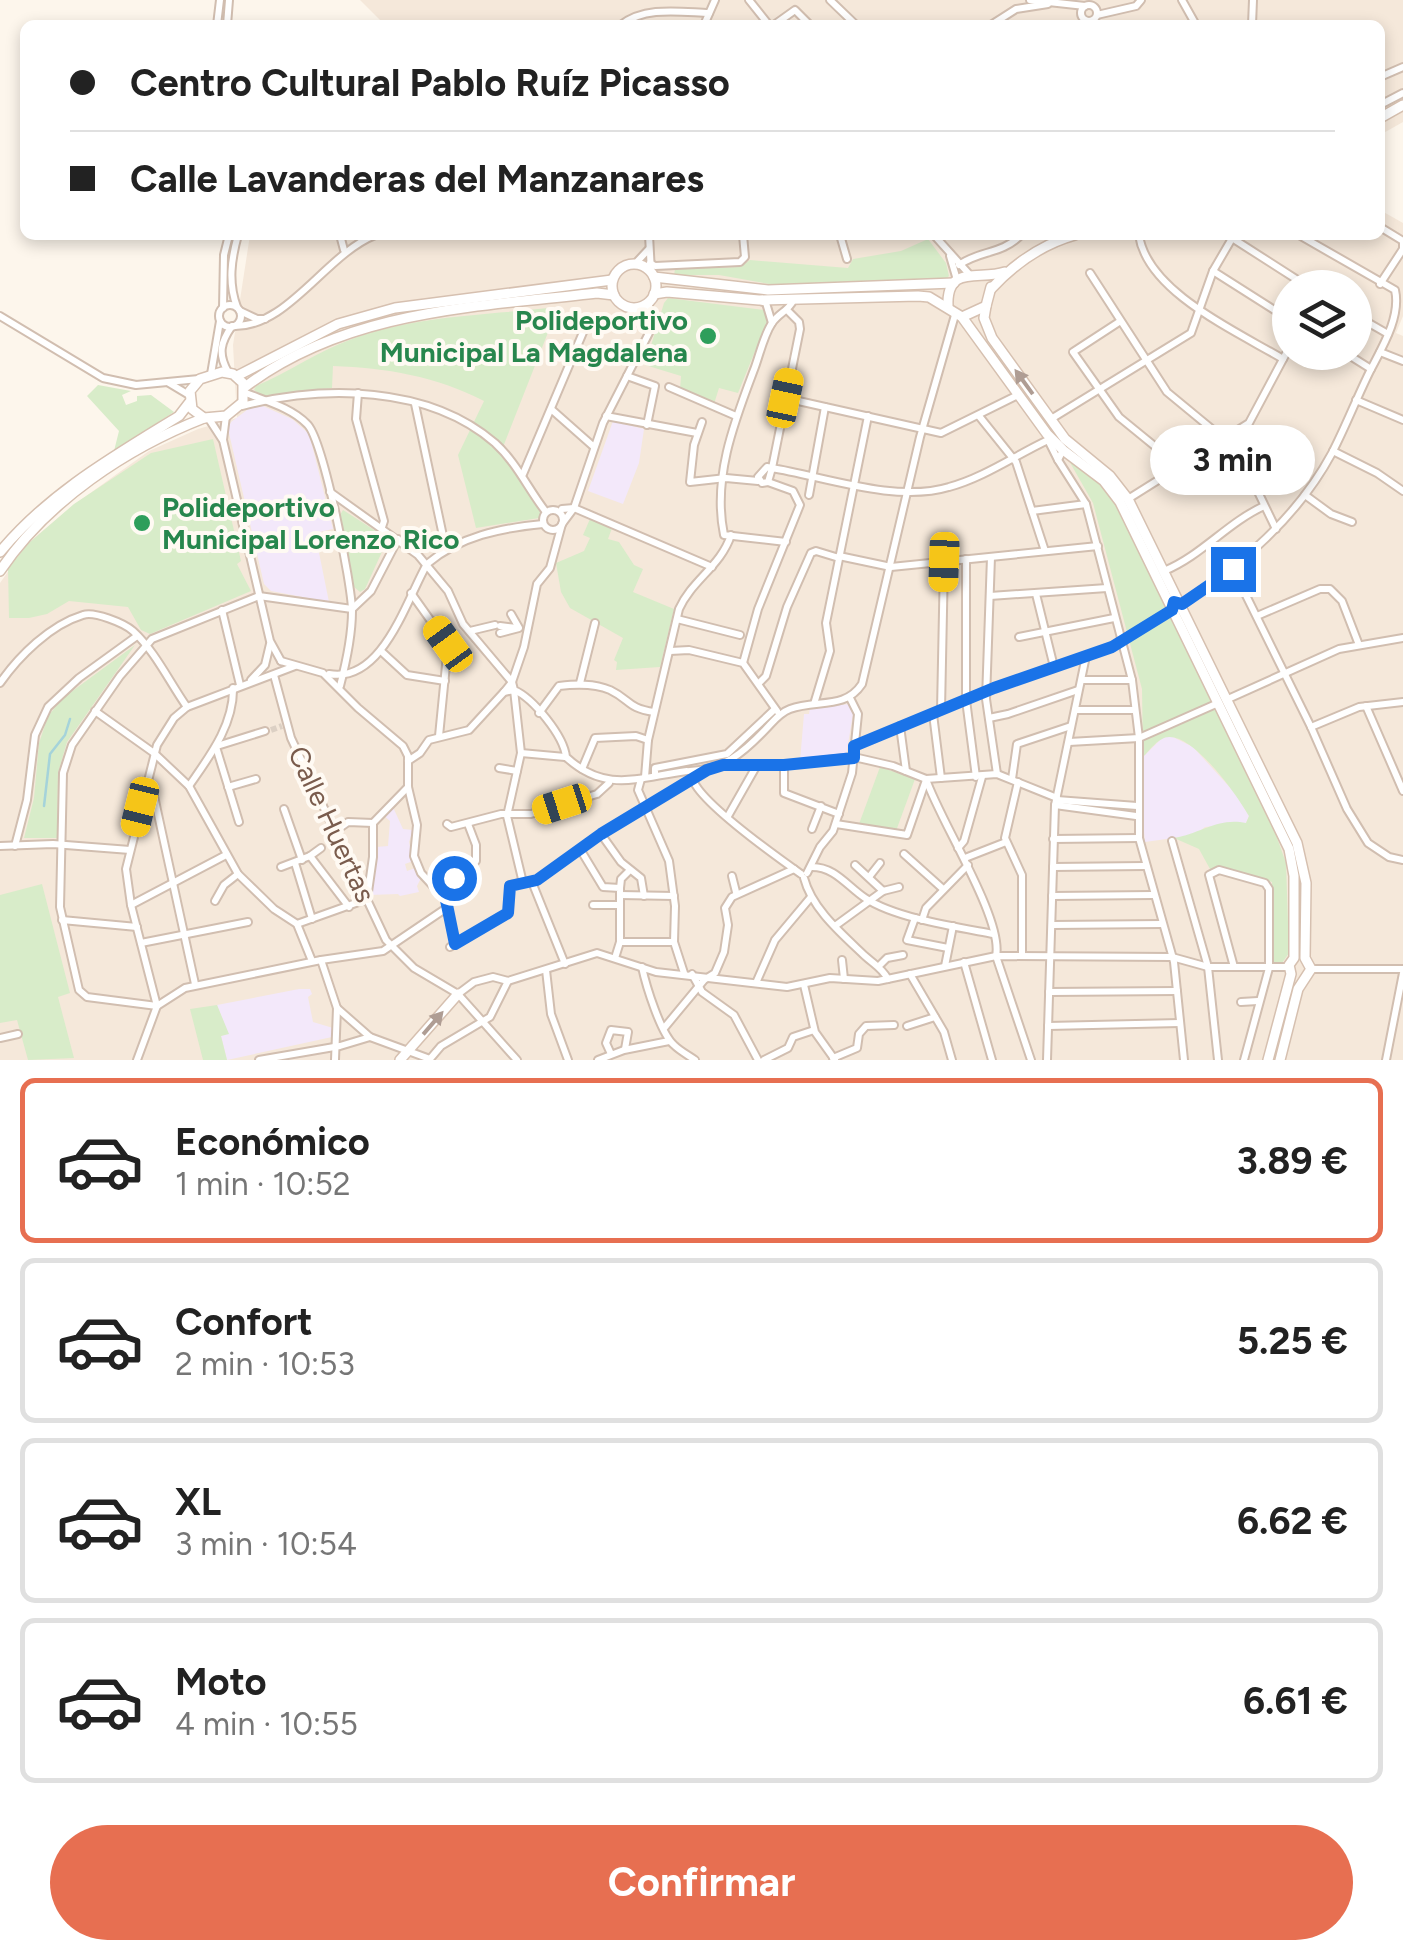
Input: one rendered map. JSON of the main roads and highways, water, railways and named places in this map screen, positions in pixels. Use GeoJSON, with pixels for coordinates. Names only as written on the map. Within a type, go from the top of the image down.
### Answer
{"type":"FeatureCollection","features":[{"type":"Feature","properties":{"kind":"main road"},"geometry":{"type":"LineString","coordinates":[[1063,240],[1008,271],[992,289],[984,318],[992,338],[1065,439],[1110,476],[1128,498],[1177,607]]}},
{"type":"Feature","properties":{"kind":"main road"},"geometry":{"type":"LineString","coordinates":[[614,296],[612,280],[621,268],[635,264],[668,281],[768,290],[956,282]]}},
{"type":"Feature","properties":{"kind":"main road"},"geometry":{"type":"LineString","coordinates":[[651,270],[651,298]]}},
{"type":"Feature","properties":{"kind":"main road"},"geometry":{"type":"LineString","coordinates":[[1008,271],[985,276],[969,274],[956,282],[949,292],[955,313],[1060,455],[1104,482],[1120,502],[1297,843],[1306,883],[1295,964],[1268,1060]]}},
{"type":"Feature","properties":{"kind":"main road"},"geometry":{"type":"LineString","coordinates":[[985,276],[992,289]]}},
{"type":"Feature","properties":{"kind":"main road"},"geometry":{"type":"LineString","coordinates":[[0,552],[54,498],[179,416],[200,378],[233,374],[338,324],[395,308],[612,280]]}},
{"type":"Feature","properties":{"kind":"main road"},"geometry":{"type":"LineString","coordinates":[[0,570],[60,504],[144,448],[207,418],[226,416],[242,406],[245,390],[306,350],[393,319],[597,293],[614,296],[634,308],[667,292],[762,302],[918,296],[928,297],[955,313],[986,306]]}},
{"type":"Feature","properties":{"kind":"main road"},"geometry":{"type":"LineString","coordinates":[[233,374],[245,390]]}},
{"type":"Feature","properties":{"kind":"main road"},"geometry":{"type":"LineString","coordinates":[[189,399],[192,409],[207,418]]}},
{"type":"Feature","properties":{"kind":"main road"},"geometry":{"type":"LineString","coordinates":[[1280,1060],[1302,979],[1311,969],[1295,964]]}},
{"type":"Feature","properties":{"kind":"main road"},"geometry":{"type":"LineString","coordinates":[[1295,964],[1302,979]]}},
{"type":"Feature","properties":{"kind":"main road"},"geometry":{"type":"LineString","coordinates":[[404,1056],[458,994]]}},
{"type":"Feature","properties":{"kind":"waterway"},"geometry":{"type":"LineString","coordinates":[[44,806],[50,754],[65,735],[70,719]]}},
{"type":"Feature","properties":{"kind":"tunnel"},"geometry":{"type":"LineString","coordinates":[[271,730],[282,726]]}},
{"type":"Feature","properties":{"kind":"place","name":"Polideportivo Municipal La Magdalena"},"geometry":{"type":"Point","coordinates":[708,336]}},
{"type":"Feature","properties":{"kind":"place","name":"Polideportivo Municipal Lorenzo Rico"},"geometry":{"type":"Point","coordinates":[142,523]}}]}
